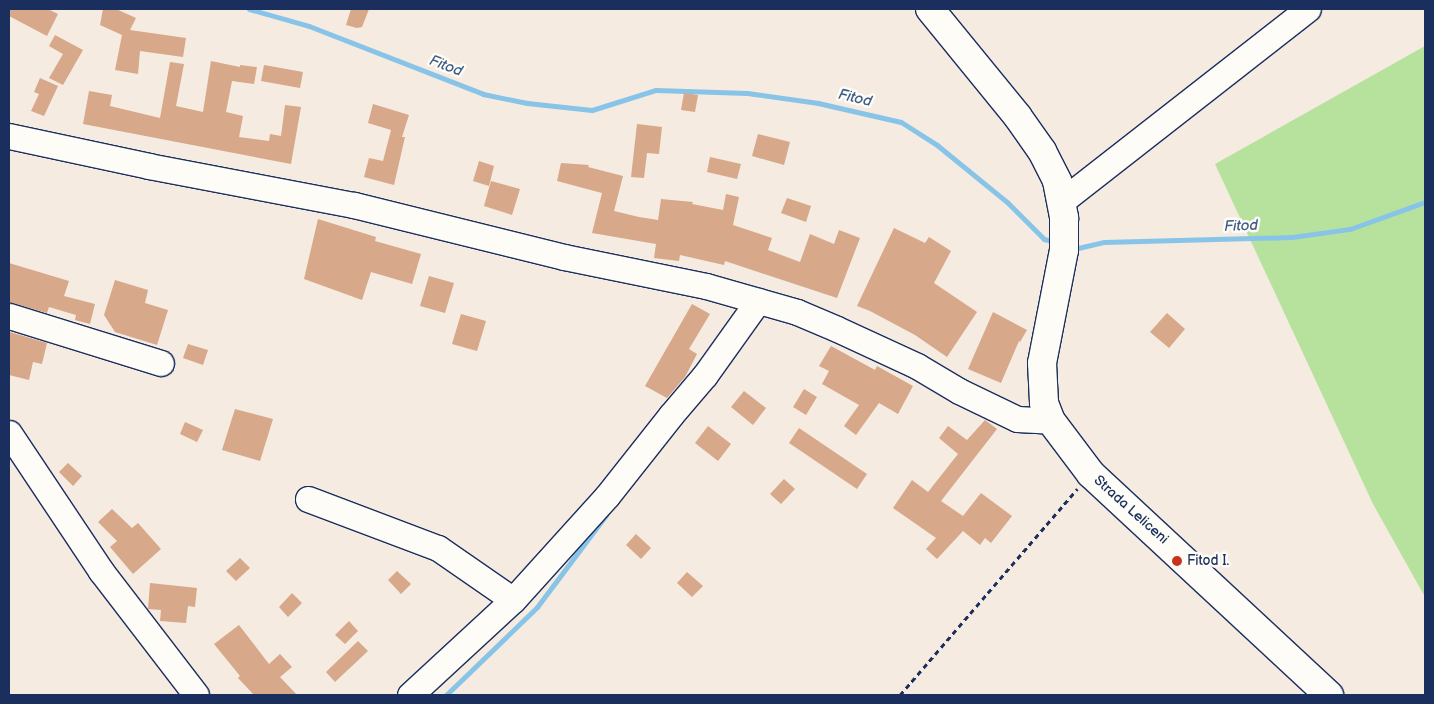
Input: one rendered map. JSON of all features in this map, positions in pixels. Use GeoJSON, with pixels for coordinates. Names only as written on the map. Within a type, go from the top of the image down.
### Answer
{"type":"FeatureCollection","features":[{"type":"Feature","properties":{"kind":"main road","name":"Strada Leliceni"},"geometry":{"type":"LineString","coordinates":[[930,9],[1018,117],[1042,151],[1057,181],[1062,201],[1065,245],[1042,363],[1044,402],[1051,421],[1090,474],[1328,695]]}},
{"type":"Feature","properties":{"kind":"street"},"geometry":{"type":"LineString","coordinates":[[1062,201],[1308,9]]}},
{"type":"Feature","properties":{"kind":"street"},"geometry":{"type":"LineString","coordinates":[[9,136],[149,166],[354,205],[564,257],[706,286],[797,312],[837,329],[917,366],[959,390],[1017,419],[1051,421]]}},
{"type":"Feature","properties":{"kind":"street"},"geometry":{"type":"LineString","coordinates":[[410,695],[513,600],[607,496],[670,415],[705,376],[758,301]]}},
{"type":"Feature","properties":{"kind":"street"},"geometry":{"type":"LineString","coordinates":[[9,316],[162,362]]}},
{"type":"Feature","properties":{"kind":"street"},"geometry":{"type":"LineString","coordinates":[[9,433],[102,571],[196,695]]}},
{"type":"Feature","properties":{"kind":"street"},"geometry":{"type":"LineString","coordinates":[[308,499],[438,548],[513,600]]}},
{"type":"Feature","properties":{"kind":"path"},"geometry":{"type":"LineString","coordinates":[[900,695],[1090,474]]}},
{"type":"Feature","properties":{"kind":"green space"},"geometry":{"type":"Polygon","coordinates":[[[1425,46],[1425,597],[1373,504],[1215,164],[1425,46]]]}},
{"type":"Feature","properties":{"kind":"building"},"geometry":{"type":"Polygon","coordinates":[[[9,9],[48,9],[58,14],[47,36],[9,16],[9,9]]]}},
{"type":"Feature","properties":{"kind":"building"},"geometry":{"type":"Polygon","coordinates":[[[103,9],[116,9],[136,18],[130,30],[186,38],[183,57],[140,51],[138,74],[115,70],[122,35],[100,25],[103,9]]]}},
{"type":"Feature","properties":{"kind":"building"},"geometry":{"type":"Polygon","coordinates":[[[351,9],[369,9],[362,27],[357,28],[346,25],[351,9]]]}},
{"type":"Feature","properties":{"kind":"building"},"geometry":{"type":"Polygon","coordinates":[[[55,35],[83,50],[63,85],[49,78],[63,54],[49,46],[55,35]]]}},
{"type":"Feature","properties":{"kind":"building"},"geometry":{"type":"Polygon","coordinates":[[[211,61],[240,67],[240,65],[257,67],[254,84],[232,81],[226,112],[243,116],[239,137],[269,141],[270,134],[281,136],[285,105],[301,107],[291,164],[83,124],[89,91],[112,95],[110,106],[160,118],[170,62],[184,64],[176,106],[203,112],[211,61]]]}},
{"type":"Feature","properties":{"kind":"building"},"geometry":{"type":"Polygon","coordinates":[[[264,65],[303,72],[300,88],[261,81],[264,65]]]}},
{"type":"Feature","properties":{"kind":"building"},"geometry":{"type":"Polygon","coordinates":[[[40,78],[58,86],[44,116],[31,111],[39,94],[34,92],[40,78]]]}},
{"type":"Feature","properties":{"kind":"building"},"geometry":{"type":"Polygon","coordinates":[[[684,93],[698,95],[695,112],[681,110],[684,93]]]}},
{"type":"Feature","properties":{"kind":"building"},"geometry":{"type":"Polygon","coordinates":[[[373,104],[409,115],[402,137],[405,137],[394,185],[364,177],[369,158],[383,161],[391,130],[368,123],[373,104]]]}},
{"type":"Feature","properties":{"kind":"building"},"geometry":{"type":"Polygon","coordinates":[[[637,124],[662,127],[659,154],[647,153],[644,178],[631,177],[637,124]]]}},
{"type":"Feature","properties":{"kind":"building"},"geometry":{"type":"Polygon","coordinates":[[[758,134],[790,142],[784,165],[752,156],[758,134]]]}},
{"type":"Feature","properties":{"kind":"building"},"geometry":{"type":"Polygon","coordinates":[[[710,157],[741,164],[737,179],[707,172],[710,157]]]}},
{"type":"Feature","properties":{"kind":"building"},"geometry":{"type":"Polygon","coordinates":[[[479,161],[494,166],[489,186],[473,181],[479,161]]]}},
{"type":"Feature","properties":{"kind":"building"},"geometry":{"type":"Polygon","coordinates":[[[561,163],[589,165],[588,167],[623,176],[614,211],[639,217],[658,220],[661,199],[693,202],[692,204],[723,210],[726,194],[739,197],[733,225],[772,238],[768,250],[800,262],[810,234],[834,244],[839,230],[860,238],[837,298],[725,261],[724,265],[680,255],[679,261],[654,258],[656,244],[592,233],[602,193],[557,181],[561,163]]]}},
{"type":"Feature","properties":{"kind":"building"},"geometry":{"type":"Polygon","coordinates":[[[491,181],[520,189],[512,215],[484,206],[491,181]]]}},
{"type":"Feature","properties":{"kind":"building"},"geometry":{"type":"Polygon","coordinates":[[[787,198],[811,206],[806,222],[781,213],[787,198]]]}},
{"type":"Feature","properties":{"kind":"building"},"geometry":{"type":"Polygon","coordinates":[[[318,219],[376,237],[375,241],[421,254],[412,284],[371,272],[362,300],[304,279],[318,219]]]}},
{"type":"Feature","properties":{"kind":"building"},"geometry":{"type":"Polygon","coordinates":[[[894,228],[925,243],[929,237],[951,251],[934,283],[977,312],[947,357],[915,335],[857,306],[894,228]]]}},
{"type":"Feature","properties":{"kind":"building"},"geometry":{"type":"Polygon","coordinates":[[[9,263],[69,281],[64,296],[95,304],[90,324],[75,320],[76,315],[49,307],[47,313],[9,302],[9,263]]]}},
{"type":"Feature","properties":{"kind":"building"},"geometry":{"type":"Polygon","coordinates":[[[429,276],[454,283],[445,313],[420,306],[429,276]]]}},
{"type":"Feature","properties":{"kind":"building"},"geometry":{"type":"Polygon","coordinates":[[[115,280],[148,290],[145,303],[168,310],[157,345],[115,332],[104,315],[115,280]]]}},
{"type":"Feature","properties":{"kind":"building"},"geometry":{"type":"Polygon","coordinates":[[[692,304],[710,314],[689,349],[697,354],[685,377],[667,398],[645,386],[692,304]]]}},
{"type":"Feature","properties":{"kind":"building"},"geometry":{"type":"Polygon","coordinates":[[[993,312],[1027,330],[1019,341],[1001,383],[968,369],[993,312]]]}},
{"type":"Feature","properties":{"kind":"building"},"geometry":{"type":"Polygon","coordinates":[[[1167,313],[1185,329],[1169,348],[1150,332],[1167,313]]]}},
{"type":"Feature","properties":{"kind":"building"},"geometry":{"type":"Polygon","coordinates":[[[461,314],[486,321],[477,351],[452,344],[461,314]]]}},
{"type":"Feature","properties":{"kind":"building"},"geometry":{"type":"Polygon","coordinates":[[[10,332],[47,343],[42,364],[33,362],[29,380],[9,375],[10,332]]]}},
{"type":"Feature","properties":{"kind":"building"},"geometry":{"type":"Polygon","coordinates":[[[188,344],[208,350],[203,365],[183,358],[188,344]]]}},
{"type":"Feature","properties":{"kind":"building"},"geometry":{"type":"Polygon","coordinates":[[[831,346],[875,370],[877,366],[913,386],[898,414],[879,403],[856,435],[844,426],[859,405],[822,384],[829,371],[819,366],[831,346]]]}},
{"type":"Feature","properties":{"kind":"building"},"geometry":{"type":"Polygon","coordinates":[[[804,389],[817,397],[806,415],[793,407],[804,389]]]}},
{"type":"Feature","properties":{"kind":"building"},"geometry":{"type":"Polygon","coordinates":[[[744,391],[766,408],[753,425],[731,407],[744,391]]]}},
{"type":"Feature","properties":{"kind":"building"},"geometry":{"type":"Polygon","coordinates":[[[235,409],[273,419],[260,461],[222,450],[235,409]]]}},
{"type":"Feature","properties":{"kind":"building"},"geometry":{"type":"Polygon","coordinates":[[[985,420],[997,429],[941,501],[963,516],[981,493],[1012,516],[991,543],[985,538],[980,545],[963,531],[937,559],[926,549],[936,538],[893,508],[912,480],[928,492],[958,454],[939,438],[948,426],[967,440],[985,420]]]}},
{"type":"Feature","properties":{"kind":"building"},"geometry":{"type":"Polygon","coordinates":[[[185,422],[203,430],[197,442],[180,434],[185,422]]]}},
{"type":"Feature","properties":{"kind":"building"},"geometry":{"type":"Polygon","coordinates":[[[708,426],[731,444],[718,461],[695,443],[708,426]]]}},
{"type":"Feature","properties":{"kind":"building"},"geometry":{"type":"Polygon","coordinates":[[[799,428],[867,474],[857,489],[789,443],[799,428]]]}},
{"type":"Feature","properties":{"kind":"building"},"geometry":{"type":"Polygon","coordinates":[[[68,463],[82,476],[73,486],[59,472],[68,463]]]}},
{"type":"Feature","properties":{"kind":"building"},"geometry":{"type":"Polygon","coordinates":[[[784,479],[795,489],[781,504],[770,494],[784,479]]]}},
{"type":"Feature","properties":{"kind":"building"},"geometry":{"type":"Polygon","coordinates":[[[112,509],[132,528],[138,523],[161,549],[133,574],[110,547],[117,541],[98,522],[112,509]]]}},
{"type":"Feature","properties":{"kind":"building"},"geometry":{"type":"Polygon","coordinates":[[[636,534],[651,548],[641,559],[626,545],[636,534]]]}},
{"type":"Feature","properties":{"kind":"building"},"geometry":{"type":"Polygon","coordinates":[[[240,558],[250,568],[236,581],[226,571],[240,558]]]}},
{"type":"Feature","properties":{"kind":"building"},"geometry":{"type":"Polygon","coordinates":[[[397,571],[411,584],[401,594],[388,580],[397,571]]]}},
{"type":"Feature","properties":{"kind":"building"},"geometry":{"type":"Polygon","coordinates":[[[687,572],[703,586],[692,597],[677,583],[687,572]]]}},
{"type":"Feature","properties":{"kind":"building"},"geometry":{"type":"Polygon","coordinates":[[[150,583],[197,588],[195,607],[188,606],[186,623],[160,621],[161,610],[148,609],[150,583]]]}},
{"type":"Feature","properties":{"kind":"building"},"geometry":{"type":"Polygon","coordinates":[[[292,593],[302,603],[288,617],[279,607],[292,593]]]}},
{"type":"Feature","properties":{"kind":"building"},"geometry":{"type":"Polygon","coordinates":[[[349,621],[358,631],[345,644],[335,635],[349,621]]]}},
{"type":"Feature","properties":{"kind":"building"},"geometry":{"type":"Polygon","coordinates":[[[239,625],[269,664],[280,654],[292,667],[280,677],[297,695],[254,695],[238,678],[240,676],[214,644],[239,625]]]}},
{"type":"Feature","properties":{"kind":"building"},"geometry":{"type":"Polygon","coordinates":[[[358,641],[368,651],[335,682],[326,672],[358,641]]]}},
{"type":"Feature","properties":{"kind":"waterway","name":"Fitod"},"geometry":{"type":"LineString","coordinates":[[249,9],[309,26],[483,94],[527,103],[592,110],[656,90],[747,93],[818,103],[901,122],[937,145],[1008,203],[1044,239],[1056,242]]}},
{"type":"Feature","properties":{"kind":"waterway","name":"Fitod"},"geometry":{"type":"LineString","coordinates":[[1072,246],[1078,248],[1104,242],[1292,237],[1350,229],[1425,202]]}},
{"type":"Feature","properties":{"kind":"waterway"},"geometry":{"type":"LineString","coordinates":[[446,695],[537,607],[606,515]]}},
{"type":"Feature","properties":{"kind":"place","name":"Fitod I."},"geometry":{"type":"Point","coordinates":[1177,561]}}]}
